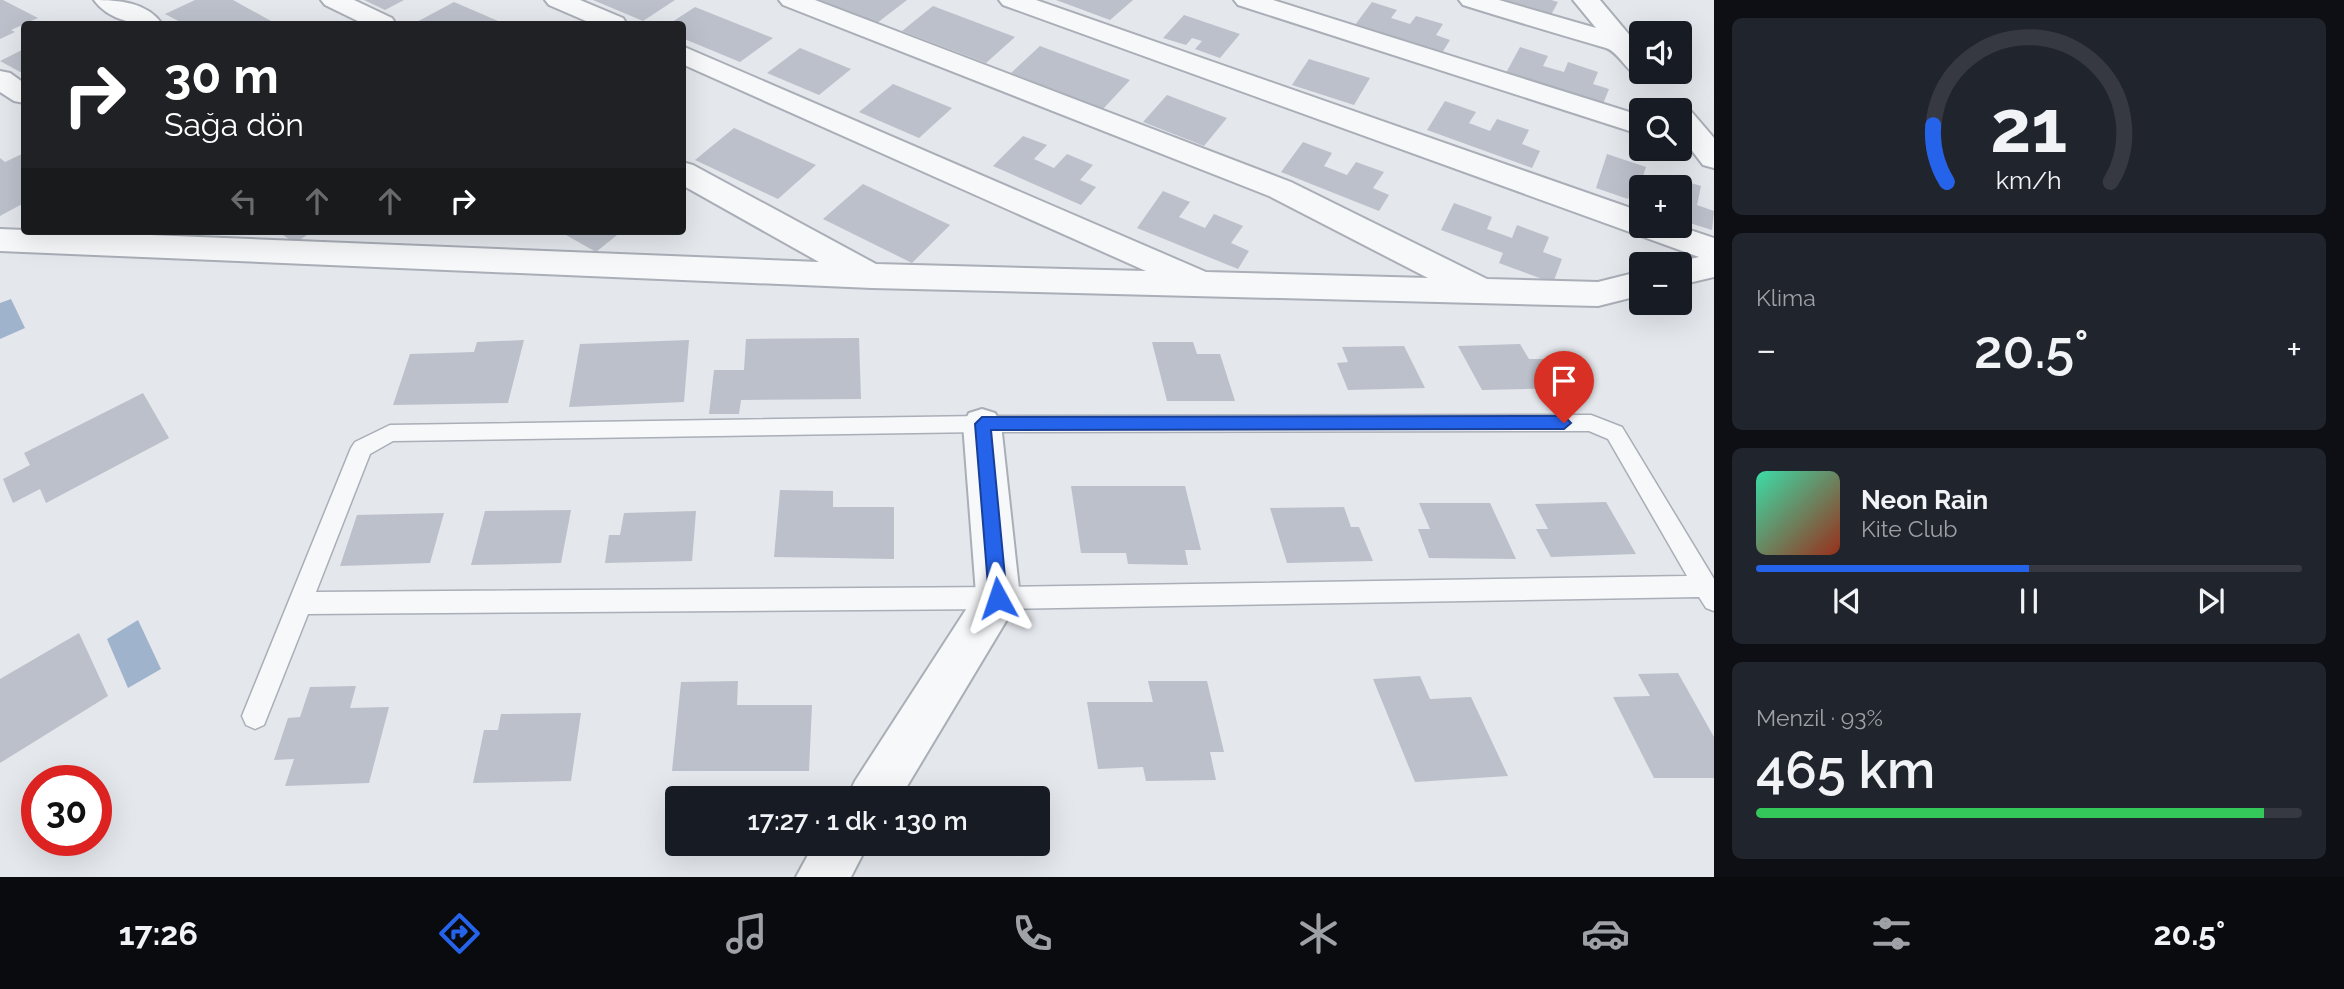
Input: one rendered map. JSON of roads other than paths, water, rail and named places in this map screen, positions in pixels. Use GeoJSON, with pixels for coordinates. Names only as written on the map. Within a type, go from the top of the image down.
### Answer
{"type":"FeatureCollection","features":[{"type":"Feature","properties":{"kind":"street"},"geometry":{"type":"LineString","coordinates":[[107,0],[144,21]]}},
{"type":"Feature","properties":{"kind":"street"},"geometry":{"type":"LineString","coordinates":[[334,0],[377,21]]}},
{"type":"Feature","properties":{"kind":"street"},"geometry":{"type":"LineString","coordinates":[[558,0],[607,21]]}},
{"type":"Feature","properties":{"kind":"street"},"geometry":{"type":"LineString","coordinates":[[792,0],[1280,189],[1484,291]]}},
{"type":"Feature","properties":{"kind":"street"},"geometry":{"type":"LineString","coordinates":[[1012,0],[1629,220]]}},
{"type":"Feature","properties":{"kind":"street"},"geometry":{"type":"LineString","coordinates":[[1247,0],[1629,122]]}},
{"type":"Feature","properties":{"kind":"street"},"geometry":{"type":"LineString","coordinates":[[1472,0],[1623,45]]}},
{"type":"Feature","properties":{"kind":"street"},"geometry":{"type":"LineString","coordinates":[[1586,0],[1629,52]]}},
{"type":"Feature","properties":{"kind":"street"},"geometry":{"type":"LineString","coordinates":[[686,56],[1211,286]]}},
{"type":"Feature","properties":{"kind":"street"},"geometry":{"type":"LineString","coordinates":[[0,79],[21,94]]}},
{"type":"Feature","properties":{"kind":"street"},"geometry":{"type":"LineString","coordinates":[[1655,84],[1666,98]]}},
{"type":"Feature","properties":{"kind":"street"},"geometry":{"type":"LineString","coordinates":[[686,174],[872,276]]}},
{"type":"Feature","properties":{"kind":"street"},"geometry":{"type":"LineString","coordinates":[[238,235],[260,250]]}},
{"type":"Feature","properties":{"kind":"street"},"geometry":{"type":"LineString","coordinates":[[509,235],[555,262]]}},
{"type":"Feature","properties":{"kind":"street"},"geometry":{"type":"LineString","coordinates":[[1680,238],[1714,250]]}},
{"type":"Feature","properties":{"kind":"street"},"geometry":{"type":"LineString","coordinates":[[0,240],[872,276],[1211,286],[1598,294],[1629,286]]}},
{"type":"Feature","properties":{"kind":"street"},"geometry":{"type":"LineString","coordinates":[[1692,270],[1714,265]]}},
{"type":"Feature","properties":{"kind":"street"},"geometry":{"type":"LineString","coordinates":[[880,786],[998,598],[982,424]]}},
{"type":"Feature","properties":{"kind":"street"},"geometry":{"type":"LineString","coordinates":[[822,877],[835,856]]}},
{"type":"Feature","properties":{"kind":"lane"},"geometry":{"type":"LineString","coordinates":[[255,716],[362,448],[390,433],[982,424],[1591,422],[1615,433],[1710,593]]}},
{"type":"Feature","properties":{"kind":"lane"},"geometry":{"type":"LineString","coordinates":[[300,603],[1710,593]]}},
{"type":"Feature","properties":{"kind":"water"},"geometry":{"type":"Polygon","coordinates":[[[11,299],[25,328],[0,339],[0,303],[11,299]]]}},
{"type":"Feature","properties":{"kind":"water"},"geometry":{"type":"Polygon","coordinates":[[[138,620],[161,669],[128,688],[107,639],[138,620]]]}}]}
